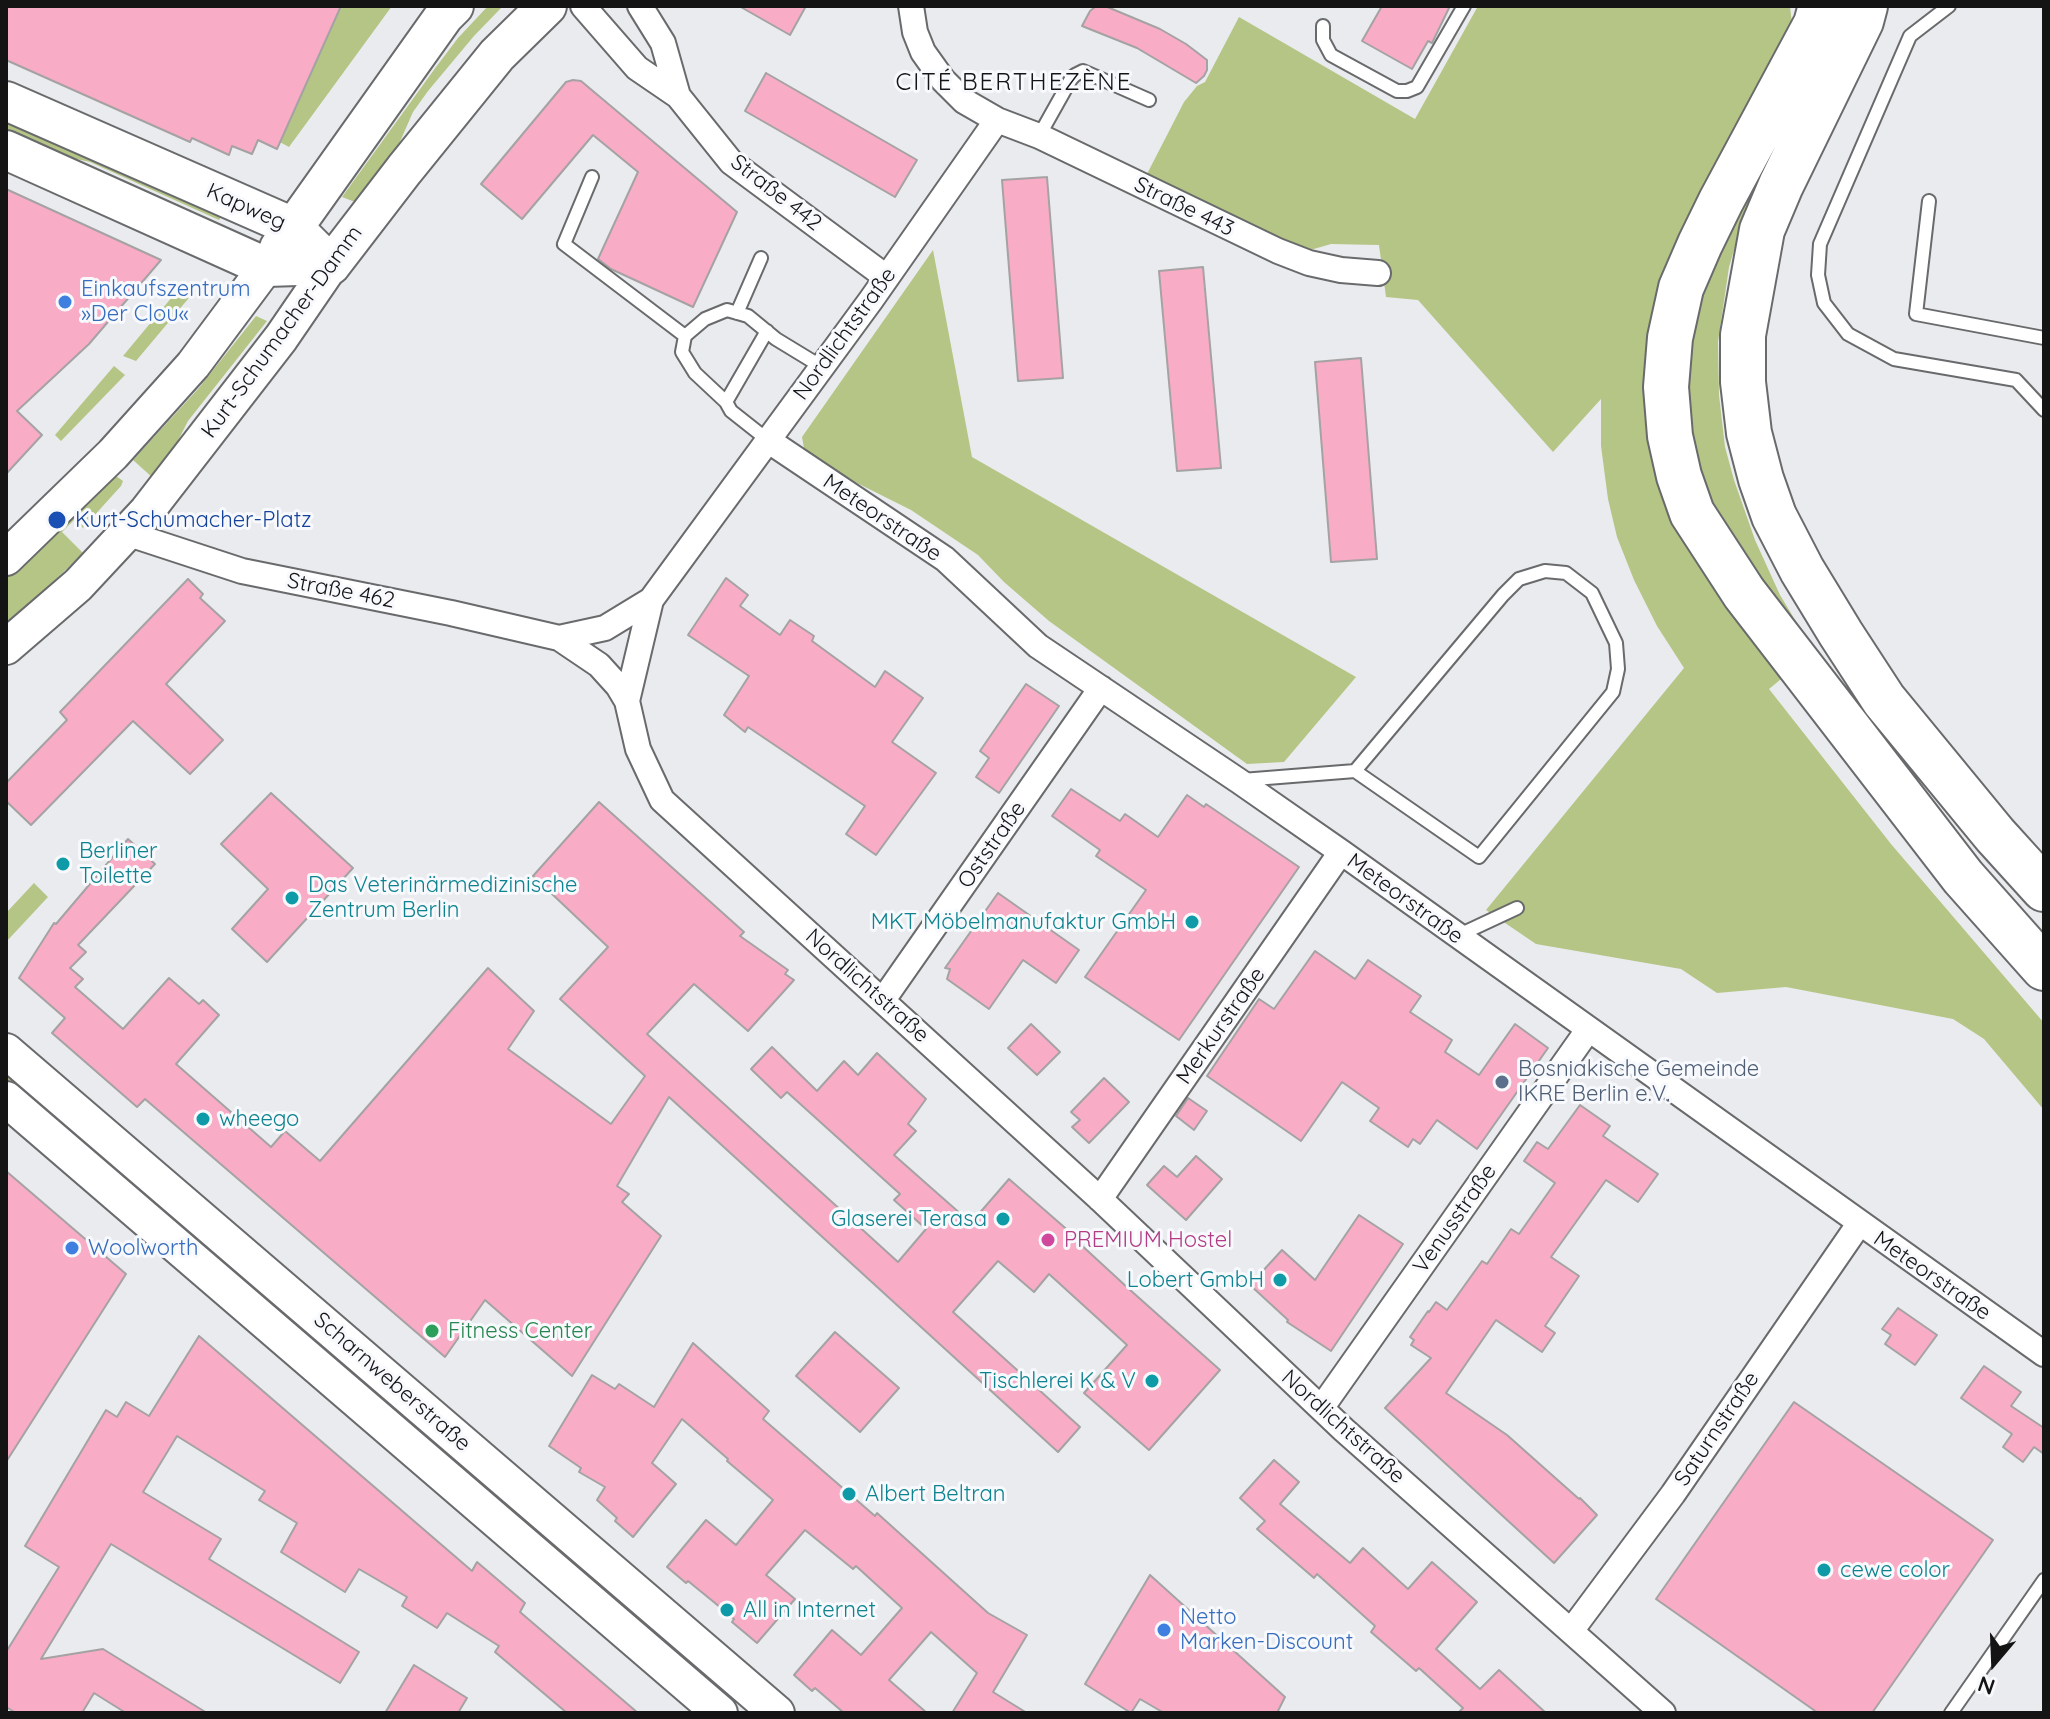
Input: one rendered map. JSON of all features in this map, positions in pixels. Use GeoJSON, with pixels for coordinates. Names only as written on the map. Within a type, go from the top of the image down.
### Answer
{"type":"FeatureCollection","features":[{"type":"Feature","properties":{"kind":"highway"},"geometry":{"type":"LineString","coordinates":[[1821,6],[1816,24],[1721,201],[1681,288],[1670,338],[1666,387],[1673,450],[1692,513],[1744,593],[1963,877],[2044,968]]}},
{"type":"Feature","properties":{"kind":"highway"},"geometry":{"type":"LineString","coordinates":[[1865,6],[1861,21],[1762,230],[1743,335],[1743,382],[1749,433],[1774,516],[1802,570],[1884,700],[1995,835],[2044,889]]}},
{"type":"Feature","properties":{"kind":"main road"},"geometry":{"type":"LineString","coordinates":[[6,558],[113,454],[193,365],[454,6]]}},
{"type":"Feature","properties":{"kind":"main road","name":"Kurt-Schumacher-Damm"},"geometry":{"type":"LineString","coordinates":[[6,647],[78,585],[147,511],[232,404],[331,265],[404,170],[497,55],[547,6]]}},
{"type":"Feature","properties":{"kind":"main road","name":"Kapweg"},"geometry":{"type":"LineString","coordinates":[[6,101],[293,227],[331,265]]}},
{"type":"Feature","properties":{"kind":"main road","name":"Kapweg"},"geometry":{"type":"LineString","coordinates":[[6,150],[266,267],[331,265]]}},
{"type":"Feature","properties":{"kind":"main road","name":"Scharnweberstraße"},"geometry":{"type":"LineString","coordinates":[[6,1051],[777,1713]]}},
{"type":"Feature","properties":{"kind":"main road","name":"Scharnweberstraße"},"geometry":{"type":"LineString","coordinates":[[6,1099],[720,1713]]}},
{"type":"Feature","properties":{"kind":"street","name":"Straße 442"},"geometry":{"type":"LineString","coordinates":[[583,6],[637,68],[678,96],[731,162],[886,277]]}},
{"type":"Feature","properties":{"kind":"street","name":"Straße 442"},"geometry":{"type":"LineString","coordinates":[[640,6],[663,43],[678,96]]}},
{"type":"Feature","properties":{"kind":"street","name":"Straße 443"},"geometry":{"type":"LineString","coordinates":[[911,6],[915,32],[923,52],[943,80],[964,101],[997,120],[1039,136],[1278,251],[1309,263],[1378,273]]}},
{"type":"Feature","properties":{"kind":"street","name":"Nordlichtstraße"},"geometry":{"type":"LineString","coordinates":[[997,120],[769,441],[651,600],[627,701],[638,749],[662,800],[1100,1199],[1344,1430],[1663,1713]]}},
{"type":"Feature","properties":{"kind":"street","name":"Meteorstraße"},"geometry":{"type":"LineString","coordinates":[[769,441],[945,559],[1038,646],[1341,852],[2044,1354]]}},
{"type":"Feature","properties":{"kind":"street","name":"Straße 462"},"geometry":{"type":"LineString","coordinates":[[126,533],[242,571],[559,638],[599,665],[627,701]]}},
{"type":"Feature","properties":{"kind":"street","name":"Straße 462"},"geometry":{"type":"LineString","coordinates":[[559,638],[605,628],[651,600]]}},
{"type":"Feature","properties":{"kind":"street","name":"Oststraße"},"geometry":{"type":"LineString","coordinates":[[883,1000],[1101,688]]}},
{"type":"Feature","properties":{"kind":"street","name":"Merkurstraße"},"geometry":{"type":"LineString","coordinates":[[1100,1199],[1341,852]]}},
{"type":"Feature","properties":{"kind":"street","name":"Venusstraße"},"geometry":{"type":"LineString","coordinates":[[1322,1407],[1588,1030]]}},
{"type":"Feature","properties":{"kind":"street","name":"Saturnstraße"},"geometry":{"type":"LineString","coordinates":[[1571,1631],[1673,1494],[1859,1224]]}},
{"type":"Feature","properties":{"kind":"lane"},"geometry":{"type":"LineString","coordinates":[[1323,26],[1323,40],[1331,55],[1397,91],[1407,91],[1417,87],[1464,6]]}},
{"type":"Feature","properties":{"kind":"lane"},"geometry":{"type":"LineString","coordinates":[[1949,6],[1910,36],[1820,244],[1818,275],[1824,303],[1848,334],[1894,359],[2016,380],[2044,410]]}},
{"type":"Feature","properties":{"kind":"lane"},"geometry":{"type":"LineString","coordinates":[[1039,136],[1071,79],[1083,71],[1149,100]]}},
{"type":"Feature","properties":{"kind":"lane"},"geometry":{"type":"LineString","coordinates":[[592,177],[564,244],[685,336]]}},
{"type":"Feature","properties":{"kind":"lane"},"geometry":{"type":"LineString","coordinates":[[1929,201],[1916,314],[2044,338]]}},
{"type":"Feature","properties":{"kind":"lane"},"geometry":{"type":"LineString","coordinates":[[737,313],[761,258]]}},
{"type":"Feature","properties":{"kind":"lane"},"geometry":{"type":"LineString","coordinates":[[769,441],[731,411],[726,402],[695,373],[682,352],[685,336],[705,319],[727,310],[748,316],[776,339],[822,367]]}},
{"type":"Feature","properties":{"kind":"lane"},"geometry":{"type":"LineString","coordinates":[[726,402],[767,331]]}},
{"type":"Feature","properties":{"kind":"lane"},"geometry":{"type":"LineString","coordinates":[[1239,781],[1355,771],[1479,857],[1613,692],[1618,669],[1616,643],[1592,593],[1566,573],[1545,571],[1519,579],[1355,771]]}},
{"type":"Feature","properties":{"kind":"lane"},"geometry":{"type":"LineString","coordinates":[[1457,936],[1517,908]]}},
{"type":"Feature","properties":{"kind":"lane"},"geometry":{"type":"LineString","coordinates":[[1951,1713],[2044,1580]]}},
{"type":"Feature","properties":{"kind":"green space"},"geometry":{"type":"Polygon","coordinates":[[[341,6],[392,6],[289,147],[278,141],[341,6]]]}},
{"type":"Feature","properties":{"kind":"green space"},"geometry":{"type":"Polygon","coordinates":[[[488,6],[503,6],[428,91],[413,112],[395,153],[360,204],[342,197],[458,38],[488,6]]]}},
{"type":"Feature","properties":{"kind":"green space"},"geometry":{"type":"Polygon","coordinates":[[[1478,6],[1790,6],[1793,34],[1685,233],[1681,534],[1702,571],[1786,675],[1769,689],[1891,844],[2044,1023],[2044,1110],[1984,1039],[1953,1019],[1786,987],[1717,993],[1681,969],[1536,944],[1486,910],[1684,668],[1657,626],[1617,537],[1601,446],[1601,399],[1553,452],[1418,300],[1386,297],[1379,245],[1331,244],[1307,251],[1280,242],[1147,174],[1184,102],[1197,86],[1205,82],[1239,17],[1415,119],[1478,6]]]}},
{"type":"Feature","properties":{"kind":"green space"},"geometry":{"type":"Polygon","coordinates":[[[6,115],[225,210],[219,220],[90,162],[35,150],[6,138],[6,115]]]}},
{"type":"Feature","properties":{"kind":"green space"},"geometry":{"type":"Polygon","coordinates":[[[1745,191],[1751,193],[1729,267],[1718,342],[1719,395],[1725,447],[1755,540],[1780,595],[1809,643],[1718,528],[1684,417],[1697,290],[1745,191]]]}},
{"type":"Feature","properties":{"kind":"green space"},"geometry":{"type":"Polygon","coordinates":[[[933,250],[972,457],[1356,677],[1284,762],[1247,764],[1049,621],[978,555],[911,510],[845,477],[804,448],[802,437],[933,250]]]}},
{"type":"Feature","properties":{"kind":"green space"},"geometry":{"type":"Polygon","coordinates":[[[182,285],[191,291],[188,299],[136,361],[123,356],[182,285]]]}},
{"type":"Feature","properties":{"kind":"green space"},"geometry":{"type":"Polygon","coordinates":[[[256,316],[267,321],[188,421],[167,462],[153,478],[133,460],[198,389],[256,316]]]}},
{"type":"Feature","properties":{"kind":"green space"},"geometry":{"type":"Polygon","coordinates":[[[114,366],[125,375],[61,441],[55,435],[114,366]]]}},
{"type":"Feature","properties":{"kind":"green space"},"geometry":{"type":"Polygon","coordinates":[[[116,476],[123,481],[121,486],[83,528],[74,520],[62,532],[83,553],[6,628],[6,576],[116,476]]]}},
{"type":"Feature","properties":{"kind":"green space"},"geometry":{"type":"Polygon","coordinates":[[[34,883],[48,897],[6,942],[6,913],[34,883]]]}},
{"type":"Feature","properties":{"kind":"green space"},"geometry":{"type":"Polygon","coordinates":[[[6,1068],[324,1346],[321,1349],[313,1344],[6,1082],[6,1068]]]}},
{"type":"Feature","properties":{"kind":"green space"},"geometry":{"type":"Polygon","coordinates":[[[369,1380],[730,1690],[724,1697],[362,1386],[369,1380]]]}},
{"type":"Feature","properties":{"kind":"building"},"geometry":{"type":"Polygon","coordinates":[[[6,6],[341,6],[277,149],[258,140],[252,154],[232,146],[229,155],[192,138],[190,142],[6,60],[6,6]]]}},
{"type":"Feature","properties":{"kind":"building"},"geometry":{"type":"Polygon","coordinates":[[[739,6],[806,6],[790,35],[739,6]]]}},
{"type":"Feature","properties":{"kind":"building"},"geometry":{"type":"Polygon","coordinates":[[[1105,6],[1160,29],[1186,44],[1207,60],[1204,76],[1196,83],[1137,48],[1082,26],[1090,11],[1105,6]]]}},
{"type":"Feature","properties":{"kind":"building"},"geometry":{"type":"Polygon","coordinates":[[[1382,6],[1450,6],[1432,43],[1428,41],[1412,69],[1362,41],[1382,6]]]}},
{"type":"Feature","properties":{"kind":"building"},"geometry":{"type":"Polygon","coordinates":[[[766,73],[917,160],[895,197],[745,111],[766,73]]]}},
{"type":"Feature","properties":{"kind":"building"},"geometry":{"type":"Polygon","coordinates":[[[581,81],[737,212],[693,307],[611,269],[598,259],[638,172],[593,135],[522,219],[481,184],[566,82],[581,81]]]}},
{"type":"Feature","properties":{"kind":"building"},"geometry":{"type":"Polygon","coordinates":[[[1047,177],[1063,378],[1018,381],[1002,180],[1047,177]]]}},
{"type":"Feature","properties":{"kind":"building","name":"Einkaufszentrum »Der Clou«"},"geometry":{"type":"Polygon","coordinates":[[[6,189],[161,260],[89,344],[17,411],[42,435],[6,474],[6,189]]]}},
{"type":"Feature","properties":{"kind":"building"},"geometry":{"type":"Polygon","coordinates":[[[1203,267],[1221,468],[1177,471],[1159,271],[1203,267]]]}},
{"type":"Feature","properties":{"kind":"building"},"geometry":{"type":"Polygon","coordinates":[[[1361,358],[1377,559],[1331,562],[1315,362],[1361,358]]]}},
{"type":"Feature","properties":{"kind":"building"},"geometry":{"type":"Polygon","coordinates":[[[726,578],[748,595],[740,606],[780,635],[790,620],[814,636],[812,641],[875,687],[885,671],[923,698],[892,742],[936,773],[876,855],[846,834],[865,806],[748,727],[745,732],[724,715],[749,676],[688,635],[726,578]]]}},
{"type":"Feature","properties":{"kind":"building"},"geometry":{"type":"Polygon","coordinates":[[[188,579],[203,594],[200,598],[225,621],[166,684],[223,740],[190,774],[133,721],[31,825],[6,801],[6,783],[67,720],[60,712],[188,579]]]}},
{"type":"Feature","properties":{"kind":"building"},"geometry":{"type":"Polygon","coordinates":[[[1026,684],[1059,706],[999,793],[976,777],[989,758],[980,751],[1026,684]]]}},
{"type":"Feature","properties":{"kind":"building","name":"MKT Möbelmanufaktur GmbH"},"geometry":{"type":"Polygon","coordinates":[[[1071,789],[1120,821],[1125,814],[1158,837],[1187,795],[1204,807],[1206,804],[1299,867],[1179,1040],[1085,977],[1146,890],[1096,856],[1100,850],[1052,816],[1071,789]]]}},
{"type":"Feature","properties":{"kind":"building"},"geometry":{"type":"Polygon","coordinates":[[[271,793],[353,868],[267,962],[232,929],[268,889],[221,844],[271,793]]]}},
{"type":"Feature","properties":{"kind":"building"},"geometry":{"type":"Polygon","coordinates":[[[599,802],[744,932],[740,936],[788,970],[785,974],[794,980],[748,1031],[694,984],[647,1034],[898,1262],[926,1229],[894,1200],[900,1194],[787,1092],[781,1098],[751,1069],[772,1047],[817,1091],[844,1061],[858,1075],[877,1053],[926,1099],[908,1124],[916,1131],[894,1155],[971,1223],[1009,1179],[1220,1370],[1149,1450],[1084,1393],[1127,1345],[1049,1274],[1034,1292],[998,1261],[953,1312],[1080,1427],[1058,1452],[669,1097],[617,1186],[629,1194],[622,1202],[661,1236],[572,1376],[485,1300],[445,1357],[145,1099],[137,1107],[52,1033],[65,1018],[19,978],[54,923],[128,839],[155,864],[78,945],[86,952],[70,968],[83,979],[75,987],[123,1029],[169,978],[199,1004],[203,1000],[219,1015],[176,1064],[271,1147],[285,1131],[320,1161],[488,968],[534,1011],[508,1049],[611,1124],[645,1076],[560,999],[608,947],[533,876],[599,802]]]}},
{"type":"Feature","properties":{"kind":"building"},"geometry":{"type":"Polygon","coordinates":[[[998,893],[1079,950],[1056,983],[1023,960],[989,1009],[947,979],[950,969],[945,968],[998,893]]]}},
{"type":"Feature","properties":{"kind":"building"},"geometry":{"type":"Polygon","coordinates":[[[1315,951],[1355,979],[1368,960],[1421,996],[1410,1012],[1452,1040],[1445,1052],[1479,1075],[1515,1024],[1548,1048],[1477,1149],[1437,1120],[1420,1144],[1413,1139],[1408,1147],[1370,1121],[1379,1108],[1342,1082],[1301,1141],[1207,1076],[1259,999],[1274,1009],[1315,951]]]}},
{"type":"Feature","properties":{"kind":"building"},"geometry":{"type":"Polygon","coordinates":[[[1031,1024],[1060,1052],[1037,1075],[1008,1048],[1031,1024]]]}},
{"type":"Feature","properties":{"kind":"building"},"geometry":{"type":"Polygon","coordinates":[[[1104,1078],[1129,1102],[1089,1143],[1072,1127],[1080,1120],[1071,1112],[1104,1078]]]}},
{"type":"Feature","properties":{"kind":"building"},"geometry":{"type":"Polygon","coordinates":[[[1188,1098],[1207,1111],[1194,1130],[1176,1116],[1188,1098]]]}},
{"type":"Feature","properties":{"kind":"building"},"geometry":{"type":"Polygon","coordinates":[[[1580,1105],[1610,1126],[1603,1136],[1658,1174],[1638,1202],[1606,1180],[1551,1257],[1579,1276],[1545,1326],[1555,1333],[1542,1352],[1496,1320],[1446,1393],[1507,1435],[1597,1515],[1554,1563],[1385,1408],[1431,1358],[1411,1345],[1414,1340],[1410,1337],[1428,1311],[1436,1302],[1447,1310],[1482,1261],[1487,1264],[1511,1229],[1519,1234],[1555,1183],[1524,1161],[1537,1142],[1548,1149],[1580,1105]]]}},
{"type":"Feature","properties":{"kind":"building"},"geometry":{"type":"Polygon","coordinates":[[[1196,1156],[1222,1179],[1186,1220],[1147,1185],[1164,1166],[1177,1177],[1196,1156]]]}},
{"type":"Feature","properties":{"kind":"building"},"geometry":{"type":"Polygon","coordinates":[[[6,1171],[126,1274],[6,1462],[6,1171]]]}},
{"type":"Feature","properties":{"kind":"building"},"geometry":{"type":"Polygon","coordinates":[[[1359,1215],[1403,1244],[1331,1351],[1287,1322],[1250,1285],[1282,1250],[1315,1280],[1359,1215]]]}},
{"type":"Feature","properties":{"kind":"building"},"geometry":{"type":"Polygon","coordinates":[[[1898,1308],[1937,1335],[1915,1365],[1885,1344],[1891,1335],[1882,1329],[1898,1308]]]}},
{"type":"Feature","properties":{"kind":"building"},"geometry":{"type":"Polygon","coordinates":[[[835,1332],[899,1388],[860,1432],[796,1376],[835,1332]]]}},
{"type":"Feature","properties":{"kind":"building"},"geometry":{"type":"Polygon","coordinates":[[[199,1336],[472,1571],[477,1562],[525,1603],[520,1612],[638,1713],[567,1713],[495,1652],[499,1646],[447,1613],[437,1628],[402,1606],[407,1597],[359,1569],[345,1592],[281,1552],[297,1523],[259,1500],[265,1491],[177,1436],[143,1492],[221,1539],[209,1559],[359,1652],[340,1683],[111,1544],[41,1659],[103,1649],[207,1713],[126,1713],[94,1693],[82,1713],[16,1713],[6,1707],[6,1652],[59,1567],[25,1546],[106,1410],[117,1417],[126,1402],[149,1416],[199,1336]]]}},
{"type":"Feature","properties":{"kind":"building"},"geometry":{"type":"Polygon","coordinates":[[[693,1343],[769,1411],[763,1419],[875,1516],[877,1513],[988,1613],[1027,1635],[993,1692],[1027,1713],[952,1713],[977,1673],[931,1632],[889,1680],[927,1713],[844,1713],[815,1688],[812,1691],[794,1675],[832,1630],[861,1655],[902,1608],[856,1566],[853,1569],[805,1530],[766,1575],[795,1599],[757,1643],[732,1622],[734,1619],[667,1567],[706,1520],[736,1545],[773,1500],[682,1419],[652,1463],[676,1484],[633,1537],[615,1521],[617,1518],[597,1500],[605,1487],[579,1472],[581,1468],[549,1446],[592,1375],[615,1389],[619,1384],[654,1407],[693,1343]]]}},
{"type":"Feature","properties":{"kind":"building"},"geometry":{"type":"Polygon","coordinates":[[[1984,1366],[2021,1392],[2011,1406],[2044,1428],[2044,1454],[2034,1447],[2023,1462],[2003,1447],[2012,1434],[1961,1398],[1984,1366]]]}},
{"type":"Feature","properties":{"kind":"building","name":"cewe color"},"geometry":{"type":"Polygon","coordinates":[[[1794,1402],[1993,1540],[1872,1713],[1818,1713],[1656,1599],[1794,1402]]]}},
{"type":"Feature","properties":{"kind":"building"},"geometry":{"type":"Polygon","coordinates":[[[1274,1460],[1299,1482],[1280,1504],[1350,1563],[1363,1548],[1408,1589],[1432,1562],[1477,1602],[1436,1649],[1480,1689],[1499,1670],[1546,1713],[1458,1713],[1463,1708],[1419,1668],[1416,1671],[1371,1632],[1375,1626],[1317,1574],[1314,1578],[1257,1529],[1265,1521],[1240,1498],[1274,1460]]]}},
{"type":"Feature","properties":{"kind":"building","name":"Netto Marken-Discount"},"geometry":{"type":"Polygon","coordinates":[[[1150,1575],[1285,1697],[1277,1713],[1164,1713],[1140,1699],[1131,1713],[1085,1684],[1150,1575]]]}},
{"type":"Feature","properties":{"kind":"building"},"geometry":{"type":"Polygon","coordinates":[[[414,1665],[467,1698],[458,1713],[385,1713],[414,1665]]]}},
{"type":"Feature","properties":{"kind":"place","name":"Einkaufszentrum »Der Clou«"},"geometry":{"type":"Point","coordinates":[65,302]}},
{"type":"Feature","properties":{"kind":"place","name":"Kurt-Schumacher-Platz"},"geometry":{"type":"Point","coordinates":[57,520]}},
{"type":"Feature","properties":{"kind":"place","name":"Berliner Toilette"},"geometry":{"type":"Point","coordinates":[63,864]}},
{"type":"Feature","properties":{"kind":"place","name":"Das Veterinärmedizinische Zentrum Berlin"},"geometry":{"type":"Point","coordinates":[292,898]}},
{"type":"Feature","properties":{"kind":"place","name":"MKT Möbelmanufaktur GmbH"},"geometry":{"type":"Point","coordinates":[1192,922]}},
{"type":"Feature","properties":{"kind":"place","name":"Bosniakische Gemeinde IKRE Berlin e.V."},"geometry":{"type":"Point","coordinates":[1502,1082]}},
{"type":"Feature","properties":{"kind":"place","name":"wheego"},"geometry":{"type":"Point","coordinates":[203,1119]}},
{"type":"Feature","properties":{"kind":"place","name":"Glaserei Terasa"},"geometry":{"type":"Point","coordinates":[1003,1219]}},
{"type":"Feature","properties":{"kind":"place","name":"PREMIUM Hostel"},"geometry":{"type":"Point","coordinates":[1048,1240]}},
{"type":"Feature","properties":{"kind":"place","name":"Woolworth"},"geometry":{"type":"Point","coordinates":[72,1248]}},
{"type":"Feature","properties":{"kind":"place","name":"Lobert GmbH"},"geometry":{"type":"Point","coordinates":[1280,1280]}},
{"type":"Feature","properties":{"kind":"place","name":"Fitness Center"},"geometry":{"type":"Point","coordinates":[432,1331]}},
{"type":"Feature","properties":{"kind":"place","name":"Tischlerei K & V"},"geometry":{"type":"Point","coordinates":[1152,1381]}},
{"type":"Feature","properties":{"kind":"place","name":"Albert Beltran"},"geometry":{"type":"Point","coordinates":[849,1494]}},
{"type":"Feature","properties":{"kind":"place","name":"cewe color"},"geometry":{"type":"Point","coordinates":[1824,1570]}},
{"type":"Feature","properties":{"kind":"place","name":"All in Internet"},"geometry":{"type":"Point","coordinates":[727,1610]}},
{"type":"Feature","properties":{"kind":"place","name":"Netto Marken-Discount"},"geometry":{"type":"Point","coordinates":[1164,1630]}},
{"type":"Feature","properties":{"kind":"district","name":"CITÉ BERTHEZÈNE"},"geometry":{"type":"Point","coordinates":[1014,83]}}]}
